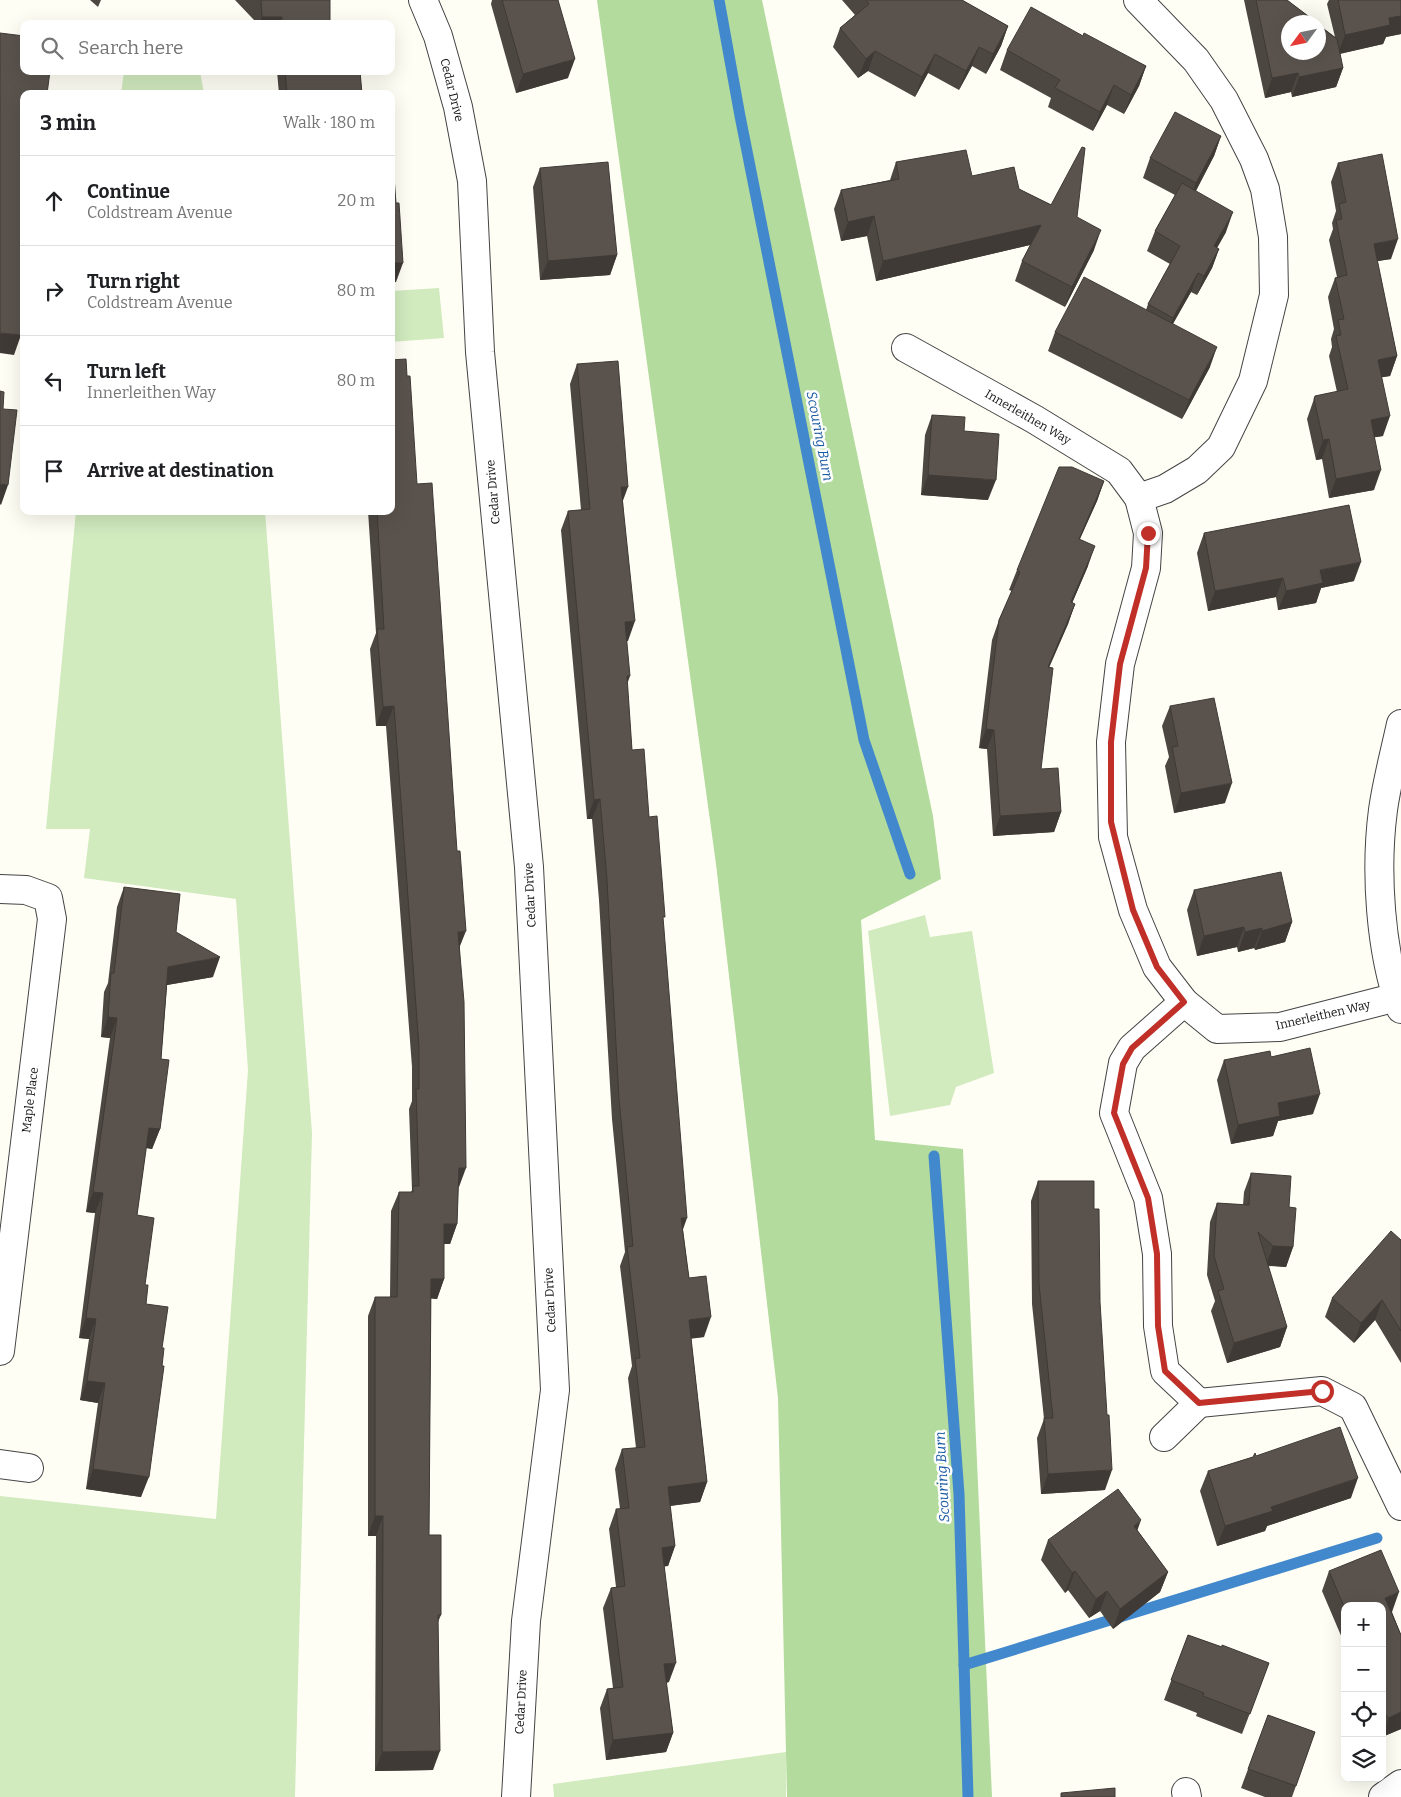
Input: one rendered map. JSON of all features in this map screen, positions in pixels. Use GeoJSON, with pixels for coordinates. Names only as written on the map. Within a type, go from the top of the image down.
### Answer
{"type":"FeatureCollection","features":[{"type":"Feature","properties":{"kind":"street","name":"Cedar Drive"},"geometry":{"type":"LineString","coordinates":[[423,0],[438,36],[448,72],[472,181],[480,352],[529,867],[555,1390],[526,1621],[516,1797]]}},
{"type":"Feature","properties":{"kind":"street"},"geometry":{"type":"LineString","coordinates":[[1138,0],[1196,60],[1224,100],[1254,160],[1265,189],[1273,237],[1274,295],[1253,381],[1221,447],[1197,470],[1165,490],[1139,498]]}},
{"type":"Feature","properties":{"kind":"street","name":"Innerleithen Way"},"geometry":{"type":"LineString","coordinates":[[906,348],[1034,419],[1119,470],[1139,498],[1148,533],[1146,560],[1120,664],[1111,742],[1111,822],[1133,910],[1157,967],[1184,1002],[1217,1029],[1280,1027],[1399,1003]]}},
{"type":"Feature","properties":{"kind":"street"},"geometry":{"type":"LineString","coordinates":[[1399,1003],[1383,928],[1379,874],[1383,809],[1401,724]]}},
{"type":"Feature","properties":{"kind":"street","name":"Maple Place"},"geometry":{"type":"LineString","coordinates":[[0,889],[26,890],[48,898],[52,919],[0,1351]]}},
{"type":"Feature","properties":{"kind":"street"},"geometry":{"type":"LineString","coordinates":[[1184,1002],[1132,1048],[1123,1064],[1114,1113],[1148,1198],[1157,1254],[1158,1326],[1165,1371],[1199,1403]]}},
{"type":"Feature","properties":{"kind":"street"},"geometry":{"type":"LineString","coordinates":[[1164,1437],[1199,1403],[1322,1391],[1353,1406],[1401,1506]]}},
{"type":"Feature","properties":{"kind":"street"},"geometry":{"type":"LineString","coordinates":[[0,1464],[29,1468]]}},
{"type":"Feature","properties":{"kind":"street"},"geometry":{"type":"LineString","coordinates":[[1383,1797],[1401,1784]]}},
{"type":"Feature","properties":{"kind":"green space"},"geometry":{"type":"Polygon","coordinates":[[[597,0],[762,0],[933,816],[941,879],[861,920],[875,1140],[963,1149],[992,1797],[787,1797],[778,1398],[716,864],[597,0]]]}},
{"type":"Feature","properties":{"kind":"green space"},"geometry":{"type":"Polygon","coordinates":[[[123,75],[201,75],[203,90],[122,90],[123,75]]]}},
{"type":"Feature","properties":{"kind":"green space"},"geometry":{"type":"Polygon","coordinates":[[[439,288],[444,338],[395,342],[395,291],[439,288]]]}},
{"type":"Feature","properties":{"kind":"green space"},"geometry":{"type":"Polygon","coordinates":[[[76,515],[265,515],[312,1133],[295,1797],[0,1797],[0,1496],[216,1519],[248,1070],[236,899],[84,878],[90,829],[46,829],[76,515]]]}},
{"type":"Feature","properties":{"kind":"green space"},"geometry":{"type":"Polygon","coordinates":[[[925,915],[930,937],[972,931],[994,1073],[956,1087],[950,1105],[890,1116],[868,931],[925,915]]]}},
{"type":"Feature","properties":{"kind":"green space"},"geometry":{"type":"Polygon","coordinates":[[[786,1752],[786,1797],[554,1797],[553,1784],[786,1752]]]}},
{"type":"Feature","properties":{"kind":"building"},"geometry":{"type":"Polygon","coordinates":[[[261,0],[330,0],[330,20],[282,20],[282,17],[262,17],[261,0]]]}},
{"type":"Feature","properties":{"kind":"building"},"geometry":{"type":"Polygon","coordinates":[[[502,0],[558,0],[575,59],[523,74],[502,0]]]}},
{"type":"Feature","properties":{"kind":"building"},"geometry":{"type":"Polygon","coordinates":[[[866,0],[962,0],[1008,26],[993,54],[979,47],[966,71],[935,54],[922,77],[875,51],[866,59],[840,28],[869,4],[866,0]]]}},
{"type":"Feature","properties":{"kind":"building"},"geometry":{"type":"Polygon","coordinates":[[[1256,0],[1287,0],[1307,15],[1281,15],[1281,60],[1326,60],[1326,31],[1337,39],[1343,68],[1299,77],[1298,73],[1272,78],[1256,0]]]}},
{"type":"Feature","properties":{"kind":"building"},"geometry":{"type":"Polygon","coordinates":[[[1338,0],[1401,0],[1401,16],[1389,18],[1390,25],[1345,35],[1338,0]]]}},
{"type":"Feature","properties":{"kind":"building"},"geometry":{"type":"Polygon","coordinates":[[[1031,7],[1083,36],[1084,33],[1146,66],[1131,95],[1114,85],[1100,112],[1055,88],[1060,80],[1007,50],[1031,7]]]}},
{"type":"Feature","properties":{"kind":"building"},"geometry":{"type":"Polygon","coordinates":[[[0,33],[20,36],[20,75],[49,75],[48,90],[20,90],[20,335],[0,333],[0,33]]]}},
{"type":"Feature","properties":{"kind":"building"},"geometry":{"type":"Polygon","coordinates":[[[285,75],[360,75],[362,90],[287,90],[285,75]]]}},
{"type":"Feature","properties":{"kind":"building"},"geometry":{"type":"Polygon","coordinates":[[[1175,112],[1221,136],[1196,183],[1150,158],[1175,112]]]}},
{"type":"Feature","properties":{"kind":"building"},"geometry":{"type":"Polygon","coordinates":[[[1082,147],[1085,148],[1077,217],[1101,230],[1072,287],[1022,261],[1041,225],[883,261],[874,216],[848,222],[841,190],[899,179],[896,162],[966,150],[972,176],[1014,167],[1019,189],[1051,205],[1082,147]]]}},
{"type":"Feature","properties":{"kind":"building"},"geometry":{"type":"Polygon","coordinates":[[[1382,154],[1398,239],[1374,244],[1397,356],[1378,360],[1390,416],[1371,420],[1381,470],[1336,479],[1329,439],[1323,440],[1314,399],[1315,396],[1348,389],[1336,336],[1341,335],[1338,320],[1344,319],[1335,278],[1347,275],[1336,220],[1342,219],[1339,204],[1346,202],[1338,163],[1382,154]]]}},
{"type":"Feature","properties":{"kind":"building"},"geometry":{"type":"Polygon","coordinates":[[[608,162],[617,255],[548,261],[540,168],[608,162]]]}},
{"type":"Feature","properties":{"kind":"building"},"geometry":{"type":"Polygon","coordinates":[[[1182,183],[1233,212],[1214,246],[1219,249],[1204,276],[1198,273],[1173,318],[1148,304],[1180,246],[1155,231],[1182,183]]]}},
{"type":"Feature","properties":{"kind":"building"},"geometry":{"type":"Polygon","coordinates":[[[395,190],[396,203],[399,203],[403,263],[395,263],[395,190]]]}},
{"type":"Feature","properties":{"kind":"building"},"geometry":{"type":"Polygon","coordinates":[[[1084,277],[1217,347],[1189,400],[1055,332],[1084,277]]]}},
{"type":"Feature","properties":{"kind":"building"},"geometry":{"type":"Polygon","coordinates":[[[406,359],[407,376],[410,376],[417,484],[432,483],[457,851],[460,851],[466,931],[458,932],[464,1002],[466,1168],[459,1168],[457,1224],[444,1224],[444,1279],[431,1279],[429,1535],[441,1535],[441,1615],[438,1615],[440,1751],[382,1752],[383,1516],[375,1516],[375,1297],[397,1297],[399,1192],[413,1192],[413,1186],[419,1186],[416,1089],[419,1089],[419,1047],[394,706],[383,707],[377,629],[384,629],[377,515],[395,515],[395,360],[406,359]]]}},
{"type":"Feature","properties":{"kind":"building"},"geometry":{"type":"Polygon","coordinates":[[[618,361],[628,487],[621,487],[635,621],[625,622],[630,676],[627,676],[632,750],[644,749],[649,817],[657,816],[665,917],[663,917],[687,1218],[681,1218],[689,1278],[706,1276],[711,1317],[689,1320],[707,1482],[668,1487],[675,1546],[662,1548],[676,1663],[664,1664],[673,1733],[613,1740],[607,1689],[623,1687],[611,1588],[625,1586],[616,1509],[629,1508],[622,1449],[645,1447],[635,1358],[640,1358],[627,1247],[633,1246],[619,1099],[607,880],[600,799],[594,800],[568,511],[590,509],[577,364],[618,361]]]}},
{"type":"Feature","properties":{"kind":"building"},"geometry":{"type":"Polygon","coordinates":[[[0,391],[4,392],[3,409],[17,410],[8,485],[0,484],[0,391]]]}},
{"type":"Feature","properties":{"kind":"building"},"geometry":{"type":"Polygon","coordinates":[[[932,415],[965,417],[964,431],[999,434],[996,480],[928,475],[932,415]]]}},
{"type":"Feature","properties":{"kind":"building"},"geometry":{"type":"Polygon","coordinates":[[[1059,467],[1072,467],[1104,481],[1079,539],[1095,546],[1071,602],[1075,604],[1048,667],[1053,668],[1041,769],[1058,768],[1061,812],[1000,816],[994,730],[986,729],[999,620],[1020,572],[1017,570],[1059,467]]]}},
{"type":"Feature","properties":{"kind":"building"},"geometry":{"type":"Polygon","coordinates":[[[1349,505],[1361,562],[1320,570],[1323,583],[1286,591],[1283,578],[1215,591],[1204,533],[1349,505]]]}},
{"type":"Feature","properties":{"kind":"building"},"geometry":{"type":"Polygon","coordinates":[[[1214,698],[1232,783],[1181,793],[1172,747],[1178,746],[1170,706],[1214,698]]]}},
{"type":"Feature","properties":{"kind":"building"},"geometry":{"type":"Polygon","coordinates":[[[1281,872],[1292,922],[1262,931],[1262,928],[1245,932],[1244,927],[1204,936],[1194,890],[1281,872]]]}},
{"type":"Feature","properties":{"kind":"building"},"geometry":{"type":"Polygon","coordinates":[[[124,887],[180,894],[176,932],[220,957],[168,967],[161,1059],[169,1060],[160,1129],[149,1128],[137,1215],[154,1218],[145,1285],[148,1285],[146,1304],[168,1307],[162,1348],[164,1348],[162,1366],[164,1366],[149,1477],[93,1469],[105,1383],[87,1381],[96,1319],[86,1318],[103,1193],[93,1192],[117,1018],[108,1017],[111,973],[114,973],[124,887]]]}},
{"type":"Feature","properties":{"kind":"building"},"geometry":{"type":"Polygon","coordinates":[[[1310,1048],[1320,1094],[1278,1103],[1280,1116],[1238,1125],[1224,1060],[1270,1051],[1271,1057],[1310,1048]]]}},
{"type":"Feature","properties":{"kind":"building"},"geometry":{"type":"Polygon","coordinates":[[[1251,1173],[1291,1176],[1289,1207],[1296,1208],[1293,1247],[1273,1246],[1258,1232],[1287,1327],[1234,1343],[1218,1291],[1224,1289],[1214,1256],[1217,1203],[1249,1205],[1251,1173]]]}},
{"type":"Feature","properties":{"kind":"building"},"geometry":{"type":"Polygon","coordinates":[[[1038,1181],[1094,1181],[1094,1209],[1099,1209],[1100,1302],[1112,1470],[1048,1474],[1044,1418],[1053,1418],[1039,1284],[1038,1181]]]}},
{"type":"Feature","properties":{"kind":"building"},"geometry":{"type":"Polygon","coordinates":[[[1391,1231],[1401,1240],[1401,1331],[1382,1300],[1361,1323],[1332,1298],[1391,1231]]]}},
{"type":"Feature","properties":{"kind":"building"},"geometry":{"type":"Polygon","coordinates":[[[1340,1427],[1358,1478],[1271,1507],[1273,1511],[1225,1526],[1208,1471],[1253,1457],[1255,1453],[1256,1456],[1340,1427]]]}},
{"type":"Feature","properties":{"kind":"building"},"geometry":{"type":"Polygon","coordinates":[[[1118,1489],[1141,1520],[1134,1526],[1168,1572],[1120,1609],[1107,1591],[1096,1599],[1075,1571],[1072,1573],[1048,1540],[1118,1489]]]}},
{"type":"Feature","properties":{"kind":"building"},"geometry":{"type":"Polygon","coordinates":[[[1381,1550],[1399,1592],[1385,1598],[1401,1635],[1401,1712],[1389,1718],[1386,1715],[1386,1602],[1342,1602],[1329,1571],[1381,1550]]]}},
{"type":"Feature","properties":{"kind":"building"},"geometry":{"type":"Polygon","coordinates":[[[1188,1635],[1222,1647],[1222,1645],[1269,1663],[1250,1714],[1203,1696],[1204,1693],[1171,1680],[1188,1635]]]}},
{"type":"Feature","properties":{"kind":"building"},"geometry":{"type":"Polygon","coordinates":[[[1268,1715],[1315,1732],[1296,1786],[1248,1769],[1268,1715]]]}},
{"type":"Feature","properties":{"kind":"building"},"geometry":{"type":"Polygon","coordinates":[[[1115,1788],[1115,1797],[1061,1797],[1061,1793],[1115,1788]]]}},
{"type":"Feature","properties":{"kind":"waterway","name":"Scouring Burn"},"geometry":{"type":"LineString","coordinates":[[719,0],[740,116],[864,740],[910,874]]}},
{"type":"Feature","properties":{"kind":"waterway","name":"Scouring Burn"},"geometry":{"type":"LineString","coordinates":[[934,1156],[959,1494],[968,1797]]}},
{"type":"Feature","properties":{"kind":"waterway"},"geometry":{"type":"LineString","coordinates":[[964,1665],[1377,1538]]}},
{"type":"Feature","properties":{"kind":"route"},"geometry":{"type":"LineString","coordinates":[[1148,533],[1146,568],[1120,664],[1111,742],[1111,822],[1113,837],[1133,910],[1141,930],[1157,967],[1184,1002],[1132,1048],[1123,1064],[1117,1087],[1114,1113],[1148,1198],[1157,1254],[1158,1326],[1165,1371],[1199,1403],[1322,1391]]}}]}
